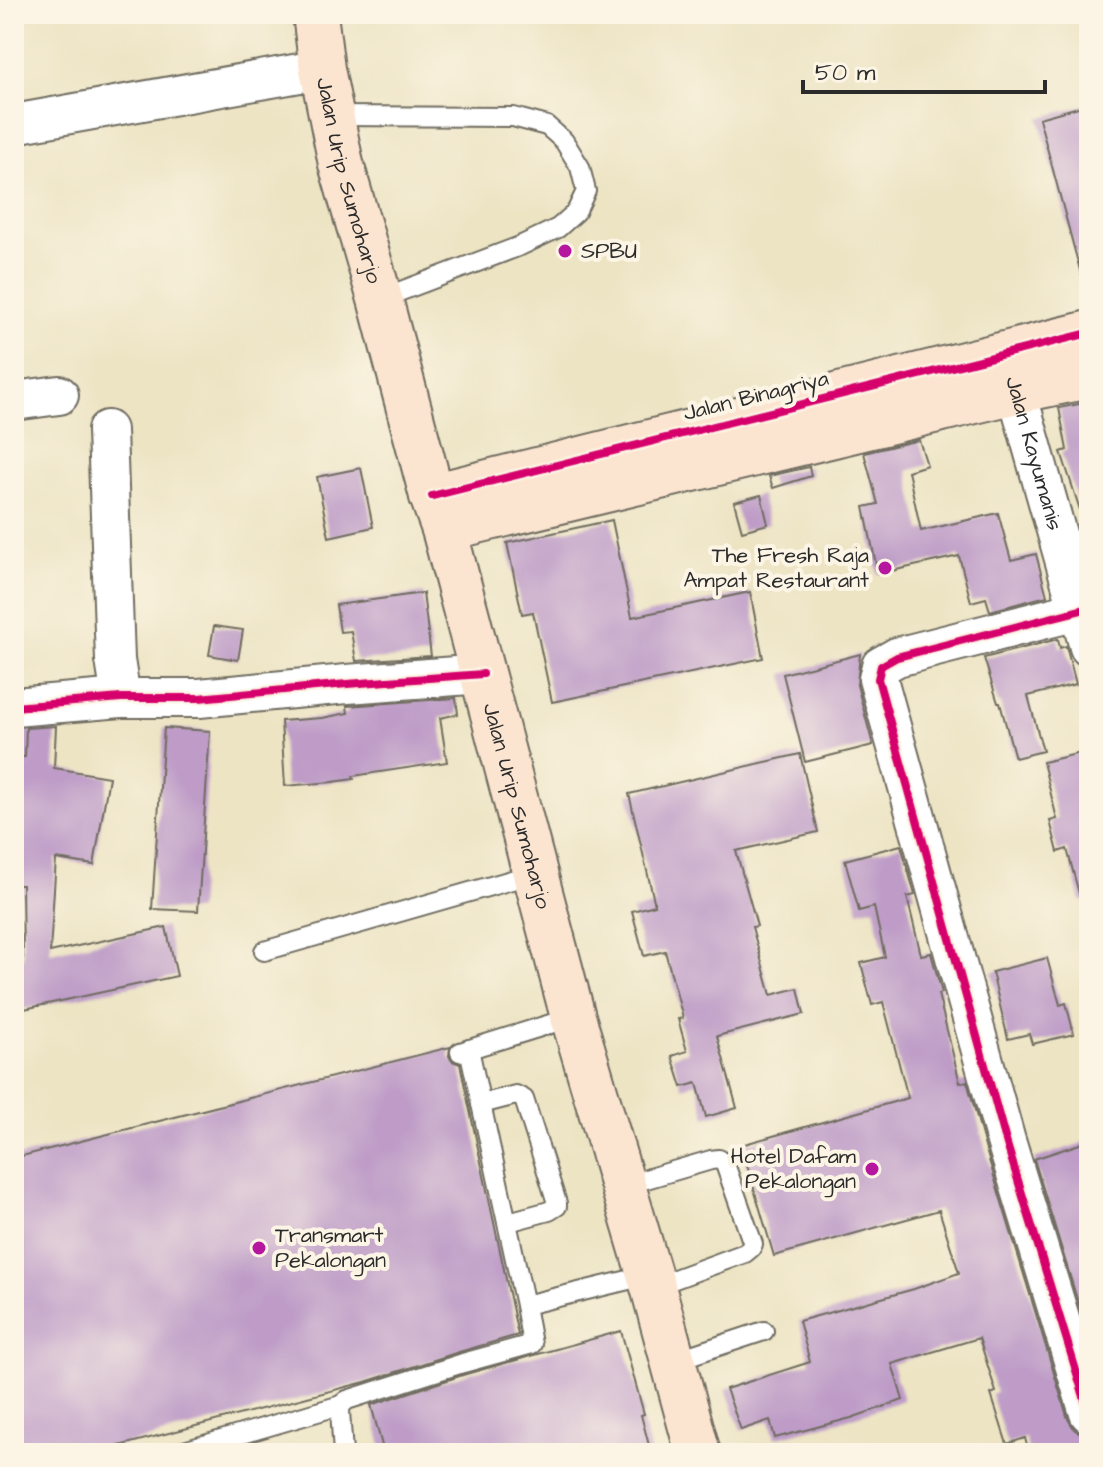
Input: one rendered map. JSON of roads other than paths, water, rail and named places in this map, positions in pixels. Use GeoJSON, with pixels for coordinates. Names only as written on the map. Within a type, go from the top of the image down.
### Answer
{"type":"FeatureCollection","features":[{"type":"Feature","properties":{"kind":"main road","name":"Jalan Urip Sumoharjo"},"geometry":{"type":"LineString","coordinates":[[315,14],[330,116],[341,164],[483,674],[573,1017],[698,1453]]}},
{"type":"Feature","properties":{"kind":"main road"},"geometry":{"type":"LineString","coordinates":[[438,513],[1011,372],[1089,333]]}},
{"type":"Feature","properties":{"kind":"main road"},"geometry":{"type":"LineString","coordinates":[[1011,372],[1089,376]]}},
{"type":"Feature","properties":{"kind":"street"},"geometry":{"type":"LineString","coordinates":[[14,124],[322,69]]}},
{"type":"Feature","properties":{"kind":"street","name":"Jalan Kayumanis"},"geometry":{"type":"LineString","coordinates":[[1011,372],[1084,610],[1089,647]]}},
{"type":"Feature","properties":{"kind":"street"},"geometry":{"type":"LineString","coordinates":[[14,401],[59,395]]}},
{"type":"Feature","properties":{"kind":"street"},"geometry":{"type":"LineString","coordinates":[[107,430],[115,660],[121,698]]}},
{"type":"Feature","properties":{"kind":"street"},"geometry":{"type":"LineString","coordinates":[[1084,610],[897,657],[881,666],[878,679],[1006,1141],[1089,1413]]}},
{"type":"Feature","properties":{"kind":"street"},"geometry":{"type":"LineString","coordinates":[[14,707],[121,698],[199,698],[483,674]]}},
{"type":"Feature","properties":{"kind":"lane"},"geometry":{"type":"LineString","coordinates":[[330,116],[513,117],[547,126],[564,141],[580,167],[586,191],[576,212],[558,228],[520,246],[380,299]]}},
{"type":"Feature","properties":{"kind":"lane"},"geometry":{"type":"LineString","coordinates":[[264,951],[536,873]]}},
{"type":"Feature","properties":{"kind":"lane"},"geometry":{"type":"LineString","coordinates":[[177,1453],[532,1344],[481,1104],[464,1050],[573,1017]]}},
{"type":"Feature","properties":{"kind":"lane"},"geometry":{"type":"LineString","coordinates":[[481,1104],[516,1095],[524,1099],[557,1203],[549,1211],[508,1222]]}},
{"type":"Feature","properties":{"kind":"lane"},"geometry":{"type":"LineString","coordinates":[[525,1305],[651,1281],[745,1253],[753,1244],[725,1164],[719,1159],[622,1186]]}},
{"type":"Feature","properties":{"kind":"lane"},"geometry":{"type":"LineString","coordinates":[[673,1361],[764,1331]]}},
{"type":"Feature","properties":{"kind":"lane"},"geometry":{"type":"LineString","coordinates":[[341,1405],[343,1453]]}},
{"type":"Feature","properties":{"kind":"place","name":"SPBU"},"geometry":{"type":"Point","coordinates":[565,251]}},
{"type":"Feature","properties":{"kind":"place","name":"The Fresh Raja Ampat Restaurant"},"geometry":{"type":"Point","coordinates":[885,568]}},
{"type":"Feature","properties":{"kind":"place","name":"Hotel Dafam Pekalongan"},"geometry":{"type":"Point","coordinates":[872,1169]}},
{"type":"Feature","properties":{"kind":"place","name":"Transmart Pekalongan"},"geometry":{"type":"Point","coordinates":[259,1248]}}]}
